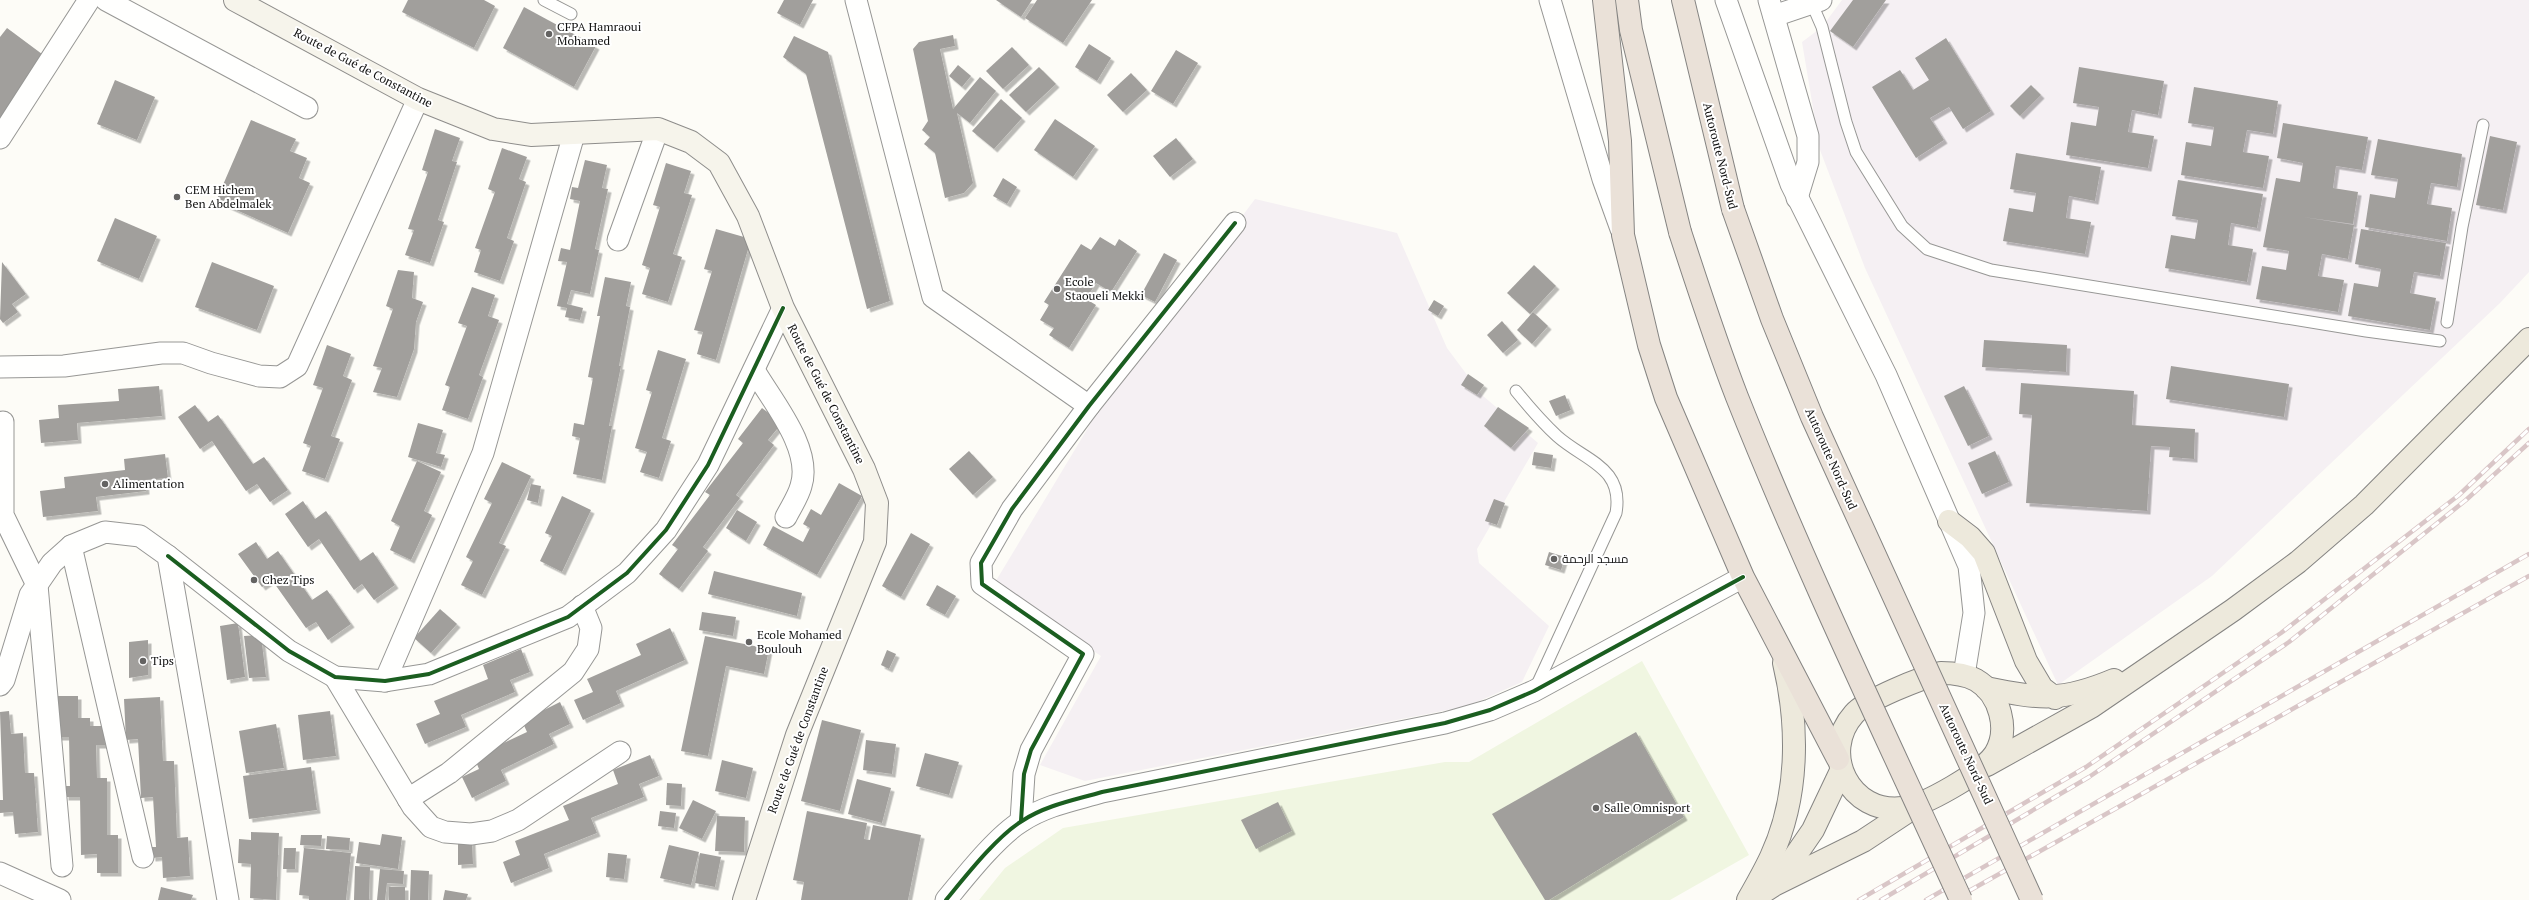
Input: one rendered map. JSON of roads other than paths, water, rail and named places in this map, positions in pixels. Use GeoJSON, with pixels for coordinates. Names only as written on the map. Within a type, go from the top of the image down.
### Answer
{"type":"FeatureCollection","features":[{"type":"Feature","properties":{"kind":"highway"},"geometry":{"type":"LineString","coordinates":[[1604,0],[1620,141],[1623,235],[1649,345],[1666,398],[1743,577],[1840,765]]}},
{"type":"Feature","properties":{"kind":"highway"},"geometry":{"type":"LineString","coordinates":[[1627,0],[1631,30],[1680,232],[1718,346],[1759,450],[1847,652],[1961,900]]}},
{"type":"Feature","properties":{"kind":"highway","name":"Autoroute Nord-Sud"},"geometry":{"type":"LineString","coordinates":[[1683,0],[1733,209],[1772,319],[1812,417],[2032,900]]}},
{"type":"Feature","properties":{"kind":"main road","name":"Route de Gué de Constantine"},"geometry":{"type":"LineString","coordinates":[[235,0],[418,99],[493,129],[531,135],[574,134],[658,128],[691,142],[719,163],[748,216],[783,308],[864,469],[876,504],[875,542],[797,735],[744,900]]}},
{"type":"Feature","properties":{"kind":"main road"},"geometry":{"type":"LineString","coordinates":[[1987,764],[2064,724],[2160,661],[2298,562],[2364,505],[2529,339]]}},
{"type":"Feature","properties":{"kind":"main road"},"geometry":{"type":"LineString","coordinates":[[1949,521],[1970,537],[1984,553],[2026,662],[2042,688],[2055,698]]}},
{"type":"Feature","properties":{"kind":"main road"},"geometry":{"type":"LineString","coordinates":[[1750,900],[1772,856],[1785,816],[1793,775],[1794,726],[1791,691],[1781,650]]}},
{"type":"Feature","properties":{"kind":"main road"},"geometry":{"type":"LineString","coordinates":[[1922,802],[1903,808],[1884,808],[1866,801],[1851,789],[1840,765],[1839,743],[1845,727],[1855,713],[1868,703],[1929,676],[1946,673],[1964,675],[1986,688],[2020,695],[2055,698],[2087,691],[2160,661]]}},
{"type":"Feature","properties":{"kind":"main road"},"geometry":{"type":"LineString","coordinates":[[1750,900],[1774,885],[1863,841],[1922,802],[1975,774],[1987,764],[1996,753],[2001,739],[2002,725],[2000,710],[1986,688]]}},
{"type":"Feature","properties":{"kind":"main road"},"geometry":{"type":"LineString","coordinates":[[1774,885],[1796,857],[1813,830],[1840,765]]}},
{"type":"Feature","properties":{"kind":"street"},"geometry":{"type":"LineString","coordinates":[[0,138],[89,0]]}},
{"type":"Feature","properties":{"kind":"street"},"geometry":{"type":"LineString","coordinates":[[106,0],[307,108]]}},
{"type":"Feature","properties":{"kind":"street"},"geometry":{"type":"LineString","coordinates":[[856,0],[933,297],[1089,406]]}},
{"type":"Feature","properties":{"kind":"street"},"geometry":{"type":"LineString","coordinates":[[1550,0],[1603,178],[1623,235]]}},
{"type":"Feature","properties":{"kind":"street"},"geometry":{"type":"LineString","coordinates":[[1726,0],[1797,198],[1886,375],[1969,566],[1972,580],[1974,613],[1964,675]]}},
{"type":"Feature","properties":{"kind":"street"},"geometry":{"type":"LineString","coordinates":[[1797,198],[1808,162],[1808,136],[1772,8],[1816,2]]}},
{"type":"Feature","properties":{"kind":"street"},"geometry":{"type":"LineString","coordinates":[[0,367],[64,366],[161,353],[183,353],[211,363],[259,376],[280,377],[297,366],[418,99]]}},
{"type":"Feature","properties":{"kind":"street"},"geometry":{"type":"LineString","coordinates":[[618,240],[658,128]]}},
{"type":"Feature","properties":{"kind":"street"},"geometry":{"type":"LineString","coordinates":[[385,681],[483,453],[574,134]]}},
{"type":"Feature","properties":{"kind":"street"},"geometry":{"type":"LineString","coordinates":[[1021,821],[1024,774],[1031,750],[1083,654],[982,584],[981,563],[1012,509],[1089,406],[1235,223]]}},
{"type":"Feature","properties":{"kind":"street"},"geometry":{"type":"LineString","coordinates":[[0,685],[4,680],[30,595],[52,563],[71,546],[105,532],[140,536],[168,556],[289,651],[335,677],[385,681],[429,674],[568,617],[627,573],[666,530],[708,465],[783,308]]}},
{"type":"Feature","properties":{"kind":"street"},"geometry":{"type":"LineString","coordinates":[[754,370],[799,446],[803,468],[801,486],[786,517]]}},
{"type":"Feature","properties":{"kind":"street"},"geometry":{"type":"LineString","coordinates":[[3,422],[3,516],[37,585],[62,866]]}},
{"type":"Feature","properties":{"kind":"street"},"geometry":{"type":"LineString","coordinates":[[71,546],[143,857]]}},
{"type":"Feature","properties":{"kind":"street"},"geometry":{"type":"LineString","coordinates":[[168,556],[228,900]]}},
{"type":"Feature","properties":{"kind":"street"},"geometry":{"type":"LineString","coordinates":[[946,900],[984,856],[1021,821],[1049,807],[1102,792],[1445,724],[1490,710],[1534,691],[1743,577]]}},
{"type":"Feature","properties":{"kind":"street"},"geometry":{"type":"LineString","coordinates":[[408,799],[449,774],[573,672],[588,649],[590,628],[582,606]]}},
{"type":"Feature","properties":{"kind":"street"},"geometry":{"type":"LineString","coordinates":[[335,677],[408,799],[431,826],[438,829],[470,834],[492,831],[518,820],[620,752]]}},
{"type":"Feature","properties":{"kind":"street"},"geometry":{"type":"LineString","coordinates":[[0,873],[60,900]]}},
{"type":"Feature","properties":{"kind":"lane"},"geometry":{"type":"LineString","coordinates":[[544,0],[571,14]]}},
{"type":"Feature","properties":{"kind":"lane"},"geometry":{"type":"LineString","coordinates":[[1816,2],[1844,115],[1856,152],[1902,226],[1927,249],[1992,270],[2366,331],[2440,341]]}},
{"type":"Feature","properties":{"kind":"lane"},"geometry":{"type":"LineString","coordinates":[[2447,322],[2462,227],[2483,125]]}},
{"type":"Feature","properties":{"kind":"lane"},"geometry":{"type":"LineString","coordinates":[[1516,391],[1537,417],[1559,438],[1603,468],[1610,476],[1618,494],[1616,513],[1534,691]]}},
{"type":"Feature","properties":{"kind":"railway"},"geometry":{"type":"LineString","coordinates":[[1859,900],[2086,767],[2281,633],[2459,495],[2529,429]]}},
{"type":"Feature","properties":{"kind":"railway"},"geometry":{"type":"LineString","coordinates":[[1881,900],[2089,777],[2289,642],[2466,500],[2529,443]]}},
{"type":"Feature","properties":{"kind":"railway"},"geometry":{"type":"LineString","coordinates":[[1926,900],[2529,554]]}},
{"type":"Feature","properties":{"kind":"railway"},"geometry":{"type":"LineString","coordinates":[[1953,900],[2529,576]]}},
{"type":"Feature","properties":{"kind":"place","name":"CFPA Hamraoui Mohamed"},"geometry":{"type":"Point","coordinates":[549,34]}},
{"type":"Feature","properties":{"kind":"place","name":"CEM Hichem Ben Abdelmalek"},"geometry":{"type":"Point","coordinates":[177,197]}},
{"type":"Feature","properties":{"kind":"place","name":"Ecole Staoueli Mekki"},"geometry":{"type":"Point","coordinates":[1057,289]}},
{"type":"Feature","properties":{"kind":"place","name":"Alimentation"},"geometry":{"type":"Point","coordinates":[105,484]}},
{"type":"Feature","properties":{"kind":"place","name":"مسجد الرحمة"},"geometry":{"type":"Point","coordinates":[1554,559]}},
{"type":"Feature","properties":{"kind":"place","name":"Chez Tips"},"geometry":{"type":"Point","coordinates":[254,580]}},
{"type":"Feature","properties":{"kind":"place","name":"Ecole Mohamed Boulouh"},"geometry":{"type":"Point","coordinates":[749,642]}},
{"type":"Feature","properties":{"kind":"place","name":"Tips"},"geometry":{"type":"Point","coordinates":[143,661]}},
{"type":"Feature","properties":{"kind":"place","name":"Salle Omnisport"},"geometry":{"type":"Point","coordinates":[1596,808]}}]}
